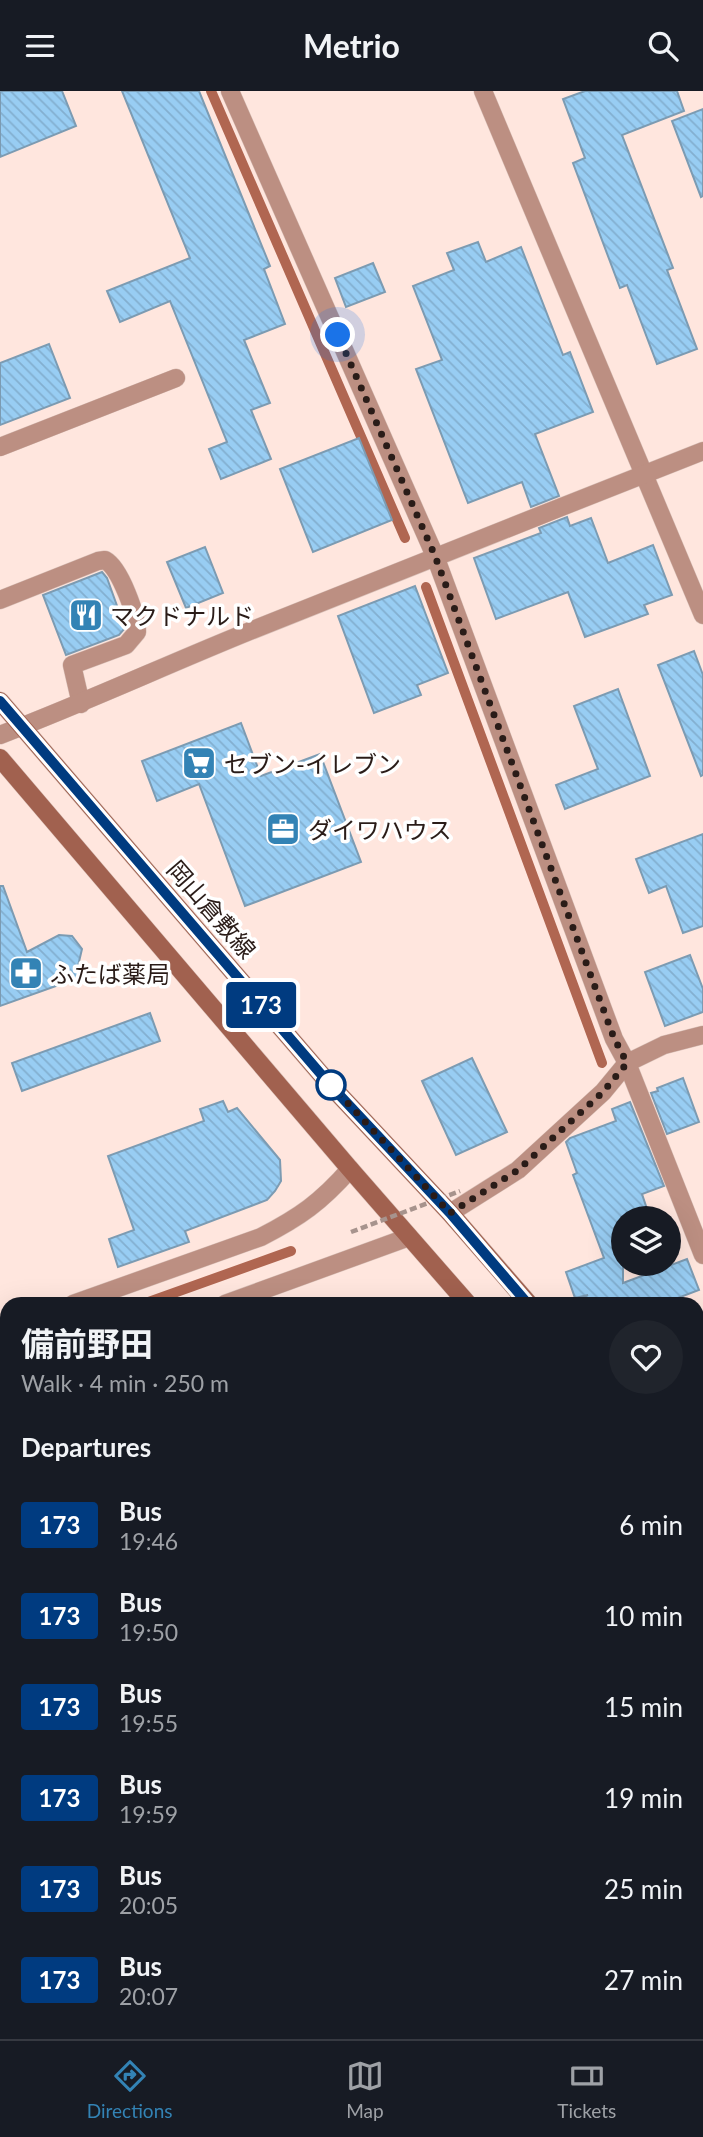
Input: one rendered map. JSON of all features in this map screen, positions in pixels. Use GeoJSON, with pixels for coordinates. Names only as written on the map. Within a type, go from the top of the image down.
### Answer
{"type":"FeatureCollection","features":[{"type":"Feature","properties":{"kind":"main road","name":"岡山倉敷線"},"geometry":{"type":"LineString","coordinates":[[0,701],[332,1087],[450,1213],[522,1297]]}},
{"type":"Feature","properties":{"kind":"main road"},"geometry":{"type":"LineString","coordinates":[[0,758],[462,1297]]}},
{"type":"Feature","properties":{"kind":"street"},"geometry":{"type":"LineString","coordinates":[[230,91],[435,556],[614,1038],[627,1063],[703,1255]]}},
{"type":"Feature","properties":{"kind":"street"},"geometry":{"type":"LineString","coordinates":[[483,91],[703,615]]}},
{"type":"Feature","properties":{"kind":"street"},"geometry":{"type":"LineString","coordinates":[[0,447],[176,378]]}},
{"type":"Feature","properties":{"kind":"street"},"geometry":{"type":"LineString","coordinates":[[0,735],[81,704],[161,667],[435,556],[703,451]]}},
{"type":"Feature","properties":{"kind":"street"},"geometry":{"type":"LineString","coordinates":[[0,600],[98,561],[105,560],[116,569],[137,621],[137,632],[126,645],[72,665],[81,704]]}},
{"type":"Feature","properties":{"kind":"street"},"geometry":{"type":"LineString","coordinates":[[450,1213],[518,1170],[603,1092],[627,1063],[664,1045],[703,1035]]}},
{"type":"Feature","properties":{"kind":"street"},"geometry":{"type":"LineString","coordinates":[[93,1297],[261,1237],[290,1223],[314,1207],[350,1169]]}},
{"type":"Feature","properties":{"kind":"street"},"geometry":{"type":"LineString","coordinates":[[244,1297],[409,1237]]}},
{"type":"Feature","properties":{"kind":"path"},"geometry":{"type":"LineString","coordinates":[[351,1232],[460,1191]]}},
{"type":"Feature","properties":{"kind":"building"},"geometry":{"type":"Polygon","coordinates":[[[0,91],[62,91],[76,126],[0,157],[0,91]]]}},
{"type":"Feature","properties":{"kind":"building"},"geometry":{"type":"Polygon","coordinates":[[[122,91],[199,91],[270,266],[264,269],[285,324],[244,340],[270,403],[251,410],[271,459],[221,479],[209,449],[227,442],[170,301],[120,322],[107,291],[190,258],[122,91]]]}},
{"type":"Feature","properties":{"kind":"building"},"geometry":{"type":"Polygon","coordinates":[[[585,91],[677,91],[684,111],[622,135],[673,268],[667,270],[697,349],[657,364],[627,285],[620,288],[573,163],[585,158],[563,99],[585,91]]]}},
{"type":"Feature","properties":{"kind":"building"},"geometry":{"type":"Polygon","coordinates":[[[703,109],[703,196],[701,197],[672,121],[703,109]]]}},
{"type":"Feature","properties":{"kind":"building"},"geometry":{"type":"Polygon","coordinates":[[[478,242],[486,262],[521,247],[563,355],[570,352],[593,412],[535,434],[559,496],[531,507],[522,482],[468,503],[416,369],[442,360],[413,286],[454,270],[447,253],[478,242]]]}},
{"type":"Feature","properties":{"kind":"building"},"geometry":{"type":"Polygon","coordinates":[[[373,263],[385,292],[346,307],[335,278],[373,263]]]}},
{"type":"Feature","properties":{"kind":"building"},"geometry":{"type":"Polygon","coordinates":[[[49,344],[70,398],[0,425],[0,363],[49,344]]]}},
{"type":"Feature","properties":{"kind":"building"},"geometry":{"type":"Polygon","coordinates":[[[359,438],[392,520],[313,552],[280,469],[359,438]]]}},
{"type":"Feature","properties":{"kind":"building"},"geometry":{"type":"Polygon","coordinates":[[[567,517],[570,526],[591,518],[608,563],[653,545],[672,595],[644,605],[648,614],[585,637],[568,592],[496,619],[474,558],[541,533],[539,528],[567,517]]]}},
{"type":"Feature","properties":{"kind":"building"},"geometry":{"type":"Polygon","coordinates":[[[205,547],[223,593],[186,608],[167,562],[205,547]]]}},
{"type":"Feature","properties":{"kind":"building"},"geometry":{"type":"Polygon","coordinates":[[[102,572],[107,578],[125,628],[119,635],[66,655],[43,595],[102,572]]]}},
{"type":"Feature","properties":{"kind":"building"},"geometry":{"type":"Polygon","coordinates":[[[415,586],[448,673],[417,685],[421,695],[374,713],[338,616],[415,586]]]}},
{"type":"Feature","properties":{"kind":"building"},"geometry":{"type":"Polygon","coordinates":[[[694,651],[703,675],[701,776],[658,665],[694,651]]]}},
{"type":"Feature","properties":{"kind":"building"},"geometry":{"type":"Polygon","coordinates":[[[618,689],[650,776],[565,809],[556,785],[598,769],[574,706],[618,689]]]}},
{"type":"Feature","properties":{"kind":"building"},"geometry":{"type":"Polygon","coordinates":[[[241,723],[261,776],[320,754],[361,862],[245,906],[199,784],[157,801],[142,761],[241,723]]]}},
{"type":"Feature","properties":{"kind":"building"},"geometry":{"type":"Polygon","coordinates":[[[703,834],[703,926],[683,933],[666,886],[649,893],[636,859],[703,834]]]}},
{"type":"Feature","properties":{"kind":"building"},"geometry":{"type":"Polygon","coordinates":[[[0,886],[3,886],[27,952],[59,935],[72,936],[82,949],[78,966],[81,977],[0,1006],[0,886]]]}},
{"type":"Feature","properties":{"kind":"building"},"geometry":{"type":"Polygon","coordinates":[[[690,955],[703,989],[703,1012],[665,1026],[645,972],[690,955]]]}},
{"type":"Feature","properties":{"kind":"building"},"geometry":{"type":"Polygon","coordinates":[[[150,1013],[160,1041],[22,1091],[12,1063],[150,1013]]]}},
{"type":"Feature","properties":{"kind":"building"},"geometry":{"type":"Polygon","coordinates":[[[472,1058],[507,1132],[456,1155],[422,1081],[472,1058]]]}},
{"type":"Feature","properties":{"kind":"building"},"geometry":{"type":"Polygon","coordinates":[[[683,1078],[699,1122],[667,1134],[651,1093],[683,1078]]]}},
{"type":"Feature","properties":{"kind":"building"},"geometry":{"type":"Polygon","coordinates":[[[223,1101],[228,1112],[237,1108],[280,1160],[281,1181],[275,1191],[267,1200],[185,1231],[189,1242],[118,1267],[109,1239],[134,1230],[108,1156],[204,1121],[200,1109],[223,1101]]]}},
{"type":"Feature","properties":{"kind":"building"},"geometry":{"type":"Polygon","coordinates":[[[630,1102],[664,1186],[642,1194],[646,1206],[611,1206],[611,1276],[623,1276],[623,1283],[642,1276],[681,1276],[681,1261],[687,1259],[699,1290],[680,1297],[575,1297],[566,1272],[604,1258],[573,1175],[577,1173],[566,1142],[570,1138],[616,1121],[612,1109],[630,1102]]]}},
{"type":"Feature","properties":{"kind":"waterway"},"geometry":{"type":"LineString","coordinates":[[211,91],[405,538]]}},
{"type":"Feature","properties":{"kind":"waterway"},"geometry":{"type":"LineString","coordinates":[[426,587],[602,1063]]}},
{"type":"Feature","properties":{"kind":"waterway"},"geometry":{"type":"LineString","coordinates":[[163,1297],[291,1251]]}},
{"type":"Feature","properties":{"kind":"bus line","name":"173"},"geometry":{"type":"LineString","coordinates":[[0,701],[332,1087],[450,1213],[522,1297]]}},
{"type":"Feature","properties":{"kind":"place","name":"マクドナルド"},"geometry":{"type":"Point","coordinates":[86,615]}},
{"type":"Feature","properties":{"kind":"place","name":"セブン-イレブン"},"geometry":{"type":"Point","coordinates":[199,763]}},
{"type":"Feature","properties":{"kind":"place","name":"ダイワハウス"},"geometry":{"type":"Point","coordinates":[283,829]}},
{"type":"Feature","properties":{"kind":"place","name":"ふたば薬局"},"geometry":{"type":"Point","coordinates":[26,973]}},
{"type":"Feature","properties":{"kind":"route"},"geometry":{"type":"LineString","coordinates":[[331,1085],[450,1213],[518,1170],[603,1092],[627,1063],[614,1038],[545,856],[435,556],[338,335]]}}]}
